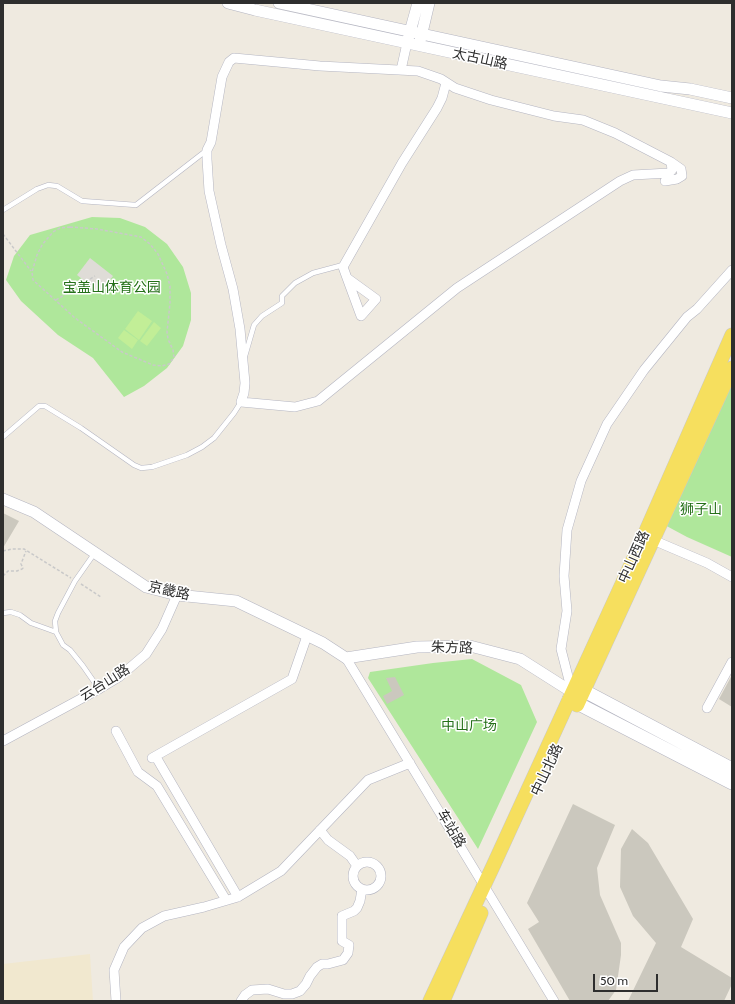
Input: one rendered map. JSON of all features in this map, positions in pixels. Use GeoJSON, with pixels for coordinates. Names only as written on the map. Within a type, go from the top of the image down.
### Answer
{"type":"FeatureCollection","features":[{"type":"Feature","properties":{"kind":"main road","name":"中山西路"},"geometry":{"type":"LineString","coordinates":[[533,777],[576,694],[732,335]]}},
{"type":"Feature","properties":{"kind":"main road","name":"中山西路"},"geometry":{"type":"LineString","coordinates":[[653,540],[732,368]]}},
{"type":"Feature","properties":{"kind":"main road","name":"中山北路"},"geometry":{"type":"LineString","coordinates":[[430,1001],[487,889],[576,694],[653,540]]}},
{"type":"Feature","properties":{"kind":"main road","name":"朱方路"},"geometry":{"type":"LineString","coordinates":[[576,694],[732,769]]}},
{"type":"Feature","properties":{"kind":"main road","name":"朱方路"},"geometry":{"type":"LineString","coordinates":[[576,694],[732,783]]}},
{"type":"Feature","properties":{"kind":"main road","name":"中山北路"},"geometry":{"type":"LineString","coordinates":[[444,1001],[487,889],[533,777]]}},
{"type":"Feature","properties":{"kind":"street","name":"太古山路"},"geometry":{"type":"LineString","coordinates":[[228,3],[407,43],[420,40],[732,98]]}},
{"type":"Feature","properties":{"kind":"street","name":"太古山路"},"geometry":{"type":"LineString","coordinates":[[279,3],[410,32],[420,40],[732,113]]}},
{"type":"Feature","properties":{"kind":"street"},"geometry":{"type":"LineString","coordinates":[[402,70],[407,43],[418,3]]}},
{"type":"Feature","properties":{"kind":"street"},"geometry":{"type":"LineString","coordinates":[[420,40],[429,3]]}},
{"type":"Feature","properties":{"kind":"street"},"geometry":{"type":"LineString","coordinates":[[665,181],[677,179],[682,176],[681,169],[671,162],[615,133],[583,120],[554,116],[491,100],[455,88],[429,74],[418,71],[320,66],[234,58],[229,62],[222,77],[211,142],[207,150],[209,191],[233,289],[240,329],[246,383],[241,402],[295,407],[318,401],[457,288],[620,181],[634,175],[669,172],[672,170],[671,162]]}},
{"type":"Feature","properties":{"kind":"street"},"geometry":{"type":"LineString","coordinates":[[347,278],[343,267],[344,265],[402,163],[437,108],[442,98],[446,83]]}},
{"type":"Feature","properties":{"kind":"street"},"geometry":{"type":"LineString","coordinates":[[576,694],[562,649],[567,611],[564,576],[567,530],[581,481],[607,424],[644,370],[687,317],[697,309],[732,270]]}},
{"type":"Feature","properties":{"kind":"street","name":"京畿路"},"geometry":{"type":"LineString","coordinates":[[3,499],[34,512],[94,554],[146,587],[177,595],[236,601],[323,643],[346,658]]}},
{"type":"Feature","properties":{"kind":"street"},"geometry":{"type":"LineString","coordinates":[[653,540],[707,563],[732,577]]}},
{"type":"Feature","properties":{"kind":"street","name":"云台山路"},"geometry":{"type":"LineString","coordinates":[[3,741],[24,728],[119,677],[146,654],[162,629],[177,595]]}},
{"type":"Feature","properties":{"kind":"street"},"geometry":{"type":"LineString","coordinates":[[238,897],[154,758],[292,678],[307,636]]}},
{"type":"Feature","properties":{"kind":"street","name":"朱方路"},"geometry":{"type":"LineString","coordinates":[[346,658],[417,647],[470,646],[520,659],[576,694]]}},
{"type":"Feature","properties":{"kind":"street","name":"车站路"},"geometry":{"type":"LineString","coordinates":[[346,658],[554,1001]]}},
{"type":"Feature","properties":{"kind":"street"},"geometry":{"type":"LineString","coordinates":[[707,708],[732,662]]}},
{"type":"Feature","properties":{"kind":"street"},"geometry":{"type":"LineString","coordinates":[[116,731],[138,772],[157,786],[226,900]]}},
{"type":"Feature","properties":{"kind":"street"},"geometry":{"type":"LineString","coordinates":[[116,1001],[114,970],[124,947],[142,928],[164,916],[204,907],[238,897],[281,871],[368,780],[410,763]]}},
{"type":"Feature","properties":{"kind":"street"},"geometry":{"type":"LineString","coordinates":[[320,830],[328,840],[350,856],[357,866]]}},
{"type":"Feature","properties":{"kind":"street"},"geometry":{"type":"LineString","coordinates":[[364,862],[377,865],[382,873],[380,882],[377,886],[368,890],[362,889],[356,884],[353,880],[354,870],[357,866],[364,862]]}},
{"type":"Feature","properties":{"kind":"street"},"geometry":{"type":"LineString","coordinates":[[241,1001],[245,995],[252,990],[268,989],[284,994],[292,994],[300,991],[317,967],[322,964],[343,960],[348,953],[349,945],[342,941],[342,916],[358,908],[362,889]]}},
{"type":"Feature","properties":{"kind":"lane"},"geometry":{"type":"LineString","coordinates":[[3,210],[37,188],[48,186],[57,186],[82,202],[136,205],[207,150]]}},
{"type":"Feature","properties":{"kind":"lane"},"geometry":{"type":"LineString","coordinates":[[244,360],[254,325],[262,316],[282,303],[282,296],[295,283],[314,272],[344,265]]}},
{"type":"Feature","properties":{"kind":"lane"},"geometry":{"type":"LineString","coordinates":[[3,437],[39,406],[45,406],[82,428],[134,466],[141,468],[152,467],[187,455],[202,447],[214,438],[241,402]]}},
{"type":"Feature","properties":{"kind":"lane"},"geometry":{"type":"LineString","coordinates":[[94,554],[75,581],[55,621],[56,632],[63,645],[70,650],[99,689]]}},
{"type":"Feature","properties":{"kind":"lane"},"geometry":{"type":"LineString","coordinates":[[3,613],[11,612],[20,615],[31,623],[56,632]]}},
{"type":"Feature","properties":{"kind":"path"},"geometry":{"type":"LineString","coordinates":[[75,227],[97,229],[141,237],[150,244],[158,254],[167,274],[170,286],[167,332],[168,339],[174,350],[174,357],[172,361],[169,364],[157,365],[132,357],[122,352],[75,318],[56,300],[33,280],[32,272],[37,255],[42,245],[53,232],[60,228],[75,227]]}},
{"type":"Feature","properties":{"kind":"path"},"geometry":{"type":"LineString","coordinates":[[3,234],[32,272]]}},
{"type":"Feature","properties":{"kind":"path"},"geometry":{"type":"LineString","coordinates":[[56,300],[95,276]]}},
{"type":"Feature","properties":{"kind":"path"},"geometry":{"type":"LineString","coordinates":[[3,551],[24,549],[101,597]]}},
{"type":"Feature","properties":{"kind":"path"},"geometry":{"type":"LineString","coordinates":[[3,576],[8,571],[17,572],[23,568],[21,564],[26,551]]}},
{"type":"Feature","properties":{"kind":"shaded area"},"geometry":{"type":"Polygon","coordinates":[[[90,258],[113,276],[100,293],[77,275],[90,258]]]}},
{"type":"Feature","properties":{"kind":"shaded area"},"geometry":{"type":"Polygon","coordinates":[[[90,954],[93,1001],[3,1001],[3,964],[90,954]]]}},
{"type":"Feature","properties":{"kind":"green space","name":"宝盖山体育公园"},"geometry":{"type":"Polygon","coordinates":[[[92,217],[120,218],[145,227],[167,244],[183,267],[191,293],[191,320],[183,346],[167,368],[144,386],[124,397],[93,358],[58,335],[21,301],[6,280],[14,256],[30,235],[92,217]]]}},
{"type":"Feature","properties":{"kind":"green space"},"geometry":{"type":"Polygon","coordinates":[[[138,311],[152,321],[139,340],[125,329],[138,311]]]}},
{"type":"Feature","properties":{"kind":"green space"},"geometry":{"type":"Polygon","coordinates":[[[154,322],[161,328],[147,346],[140,341],[154,322]]]}},
{"type":"Feature","properties":{"kind":"green space"},"geometry":{"type":"Polygon","coordinates":[[[124,330],[138,340],[132,349],[118,338],[124,330]]]}},
{"type":"Feature","properties":{"kind":"green space","name":"狮子山"},"geometry":{"type":"Polygon","coordinates":[[[732,383],[732,557],[687,537],[661,523],[732,383]]]}},
{"type":"Feature","properties":{"kind":"green space","name":"中山广场"},"geometry":{"type":"Polygon","coordinates":[[[472,659],[521,685],[537,722],[478,849],[368,678],[370,672],[472,659]]]}},
{"type":"Feature","properties":{"kind":"building"},"geometry":{"type":"Polygon","coordinates":[[[3,513],[19,521],[3,548],[3,513]]]}},
{"type":"Feature","properties":{"kind":"building"},"geometry":{"type":"Polygon","coordinates":[[[732,675],[732,707],[719,699],[732,675]]]}},
{"type":"Feature","properties":{"kind":"building"},"geometry":{"type":"Polygon","coordinates":[[[395,677],[404,695],[387,704],[383,696],[392,691],[386,678],[395,677]]]}},
{"type":"Feature","properties":{"kind":"building"},"geometry":{"type":"Polygon","coordinates":[[[573,804],[615,825],[597,868],[600,895],[621,943],[621,955],[616,990],[608,1001],[570,1001],[528,929],[539,922],[527,903],[573,804]]]}},
{"type":"Feature","properties":{"kind":"building"},"geometry":{"type":"Polygon","coordinates":[[[632,829],[648,843],[693,919],[681,947],[732,978],[732,984],[724,1001],[628,1001],[656,943],[633,916],[620,887],[621,849],[632,829]]]}}]}
